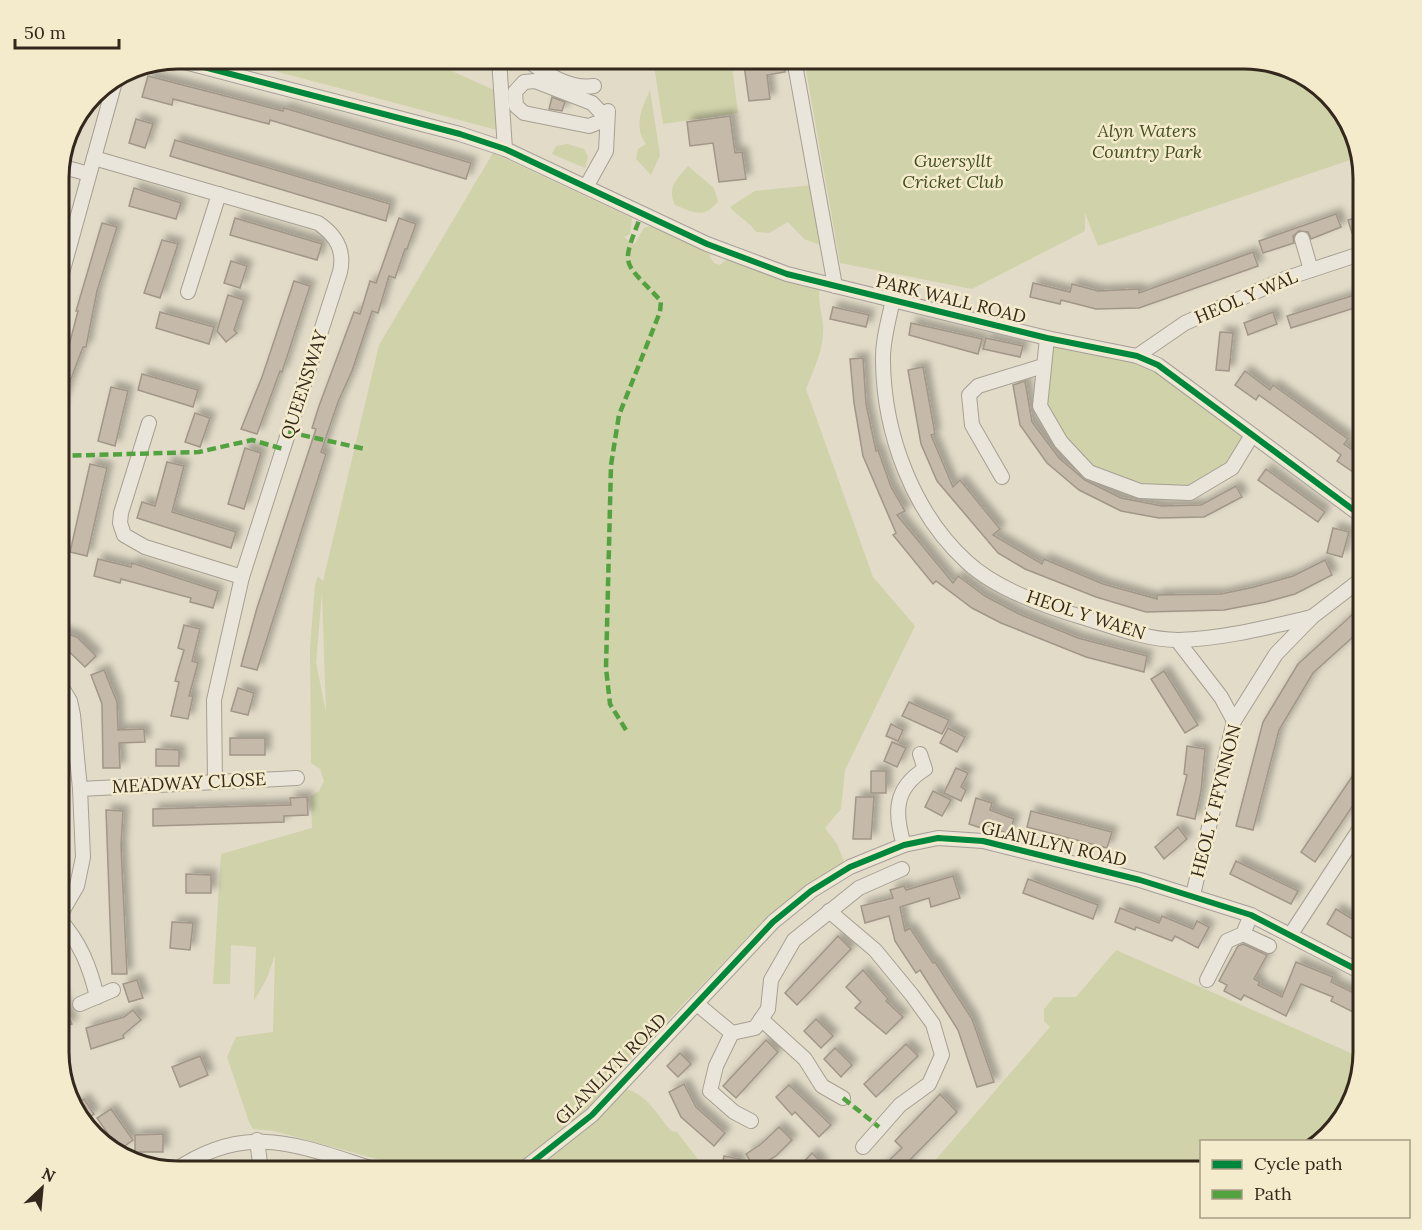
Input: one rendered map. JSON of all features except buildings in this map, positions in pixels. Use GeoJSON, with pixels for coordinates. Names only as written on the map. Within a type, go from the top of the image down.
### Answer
{"type":"FeatureCollection","features":[{"type":"Feature","properties":{"kind":"street","name":"PARK WALL ROAD"},"geometry":{"type":"LineString","coordinates":[[212,69],[460,134],[505,149],[745,260],[835,286],[1047,338],[1137,356],[1158,365],[1353,509]]}},
{"type":"Feature","properties":{"kind":"street"},"geometry":{"type":"LineString","coordinates":[[500,69],[505,149]]}},
{"type":"Feature","properties":{"kind":"street"},"geometry":{"type":"LineString","coordinates":[[542,69],[558,79],[584,86],[594,86]]}},
{"type":"Feature","properties":{"kind":"street"},"geometry":{"type":"LineString","coordinates":[[796,69],[835,286]]}},
{"type":"Feature","properties":{"kind":"street"},"geometry":{"type":"LineString","coordinates":[[534,81],[592,103],[607,113],[589,126],[524,113],[516,106],[515,92],[524,82],[534,81]]}},
{"type":"Feature","properties":{"kind":"street"},"geometry":{"type":"LineString","coordinates":[[69,247],[112,91]]}},
{"type":"Feature","properties":{"kind":"street"},"geometry":{"type":"LineString","coordinates":[[586,187],[606,151],[607,113]]}},
{"type":"Feature","properties":{"kind":"street","name":"QUEENSWAY"},"geometry":{"type":"LineString","coordinates":[[94,158],[318,224],[334,236],[342,257],[312,360],[242,577],[214,700],[214,782]]}},
{"type":"Feature","properties":{"kind":"street"},"geometry":{"type":"LineString","coordinates":[[69,169],[89,174]]}},
{"type":"Feature","properties":{"kind":"street"},"geometry":{"type":"LineString","coordinates":[[189,292],[219,194]]}},
{"type":"Feature","properties":{"kind":"street"},"geometry":{"type":"LineString","coordinates":[[1302,239],[1311,270]]}},
{"type":"Feature","properties":{"kind":"street","name":"HEOL Y WAL"},"geometry":{"type":"LineString","coordinates":[[1137,356],[1185,322],[1311,270],[1353,257]]}},
{"type":"Feature","properties":{"kind":"street","name":"HEOL Y WAEN"},"geometry":{"type":"LineString","coordinates":[[893,299],[883,361],[890,420],[907,477],[932,522],[967,563],[1011,590],[1083,617],[1126,630],[1177,640],[1240,633],[1312,617]]}},
{"type":"Feature","properties":{"kind":"street"},"geometry":{"type":"LineString","coordinates":[[1047,338],[1040,406],[1061,442],[1089,472],[1140,491],[1190,493],[1232,468],[1252,435]]}},
{"type":"Feature","properties":{"kind":"street"},"geometry":{"type":"LineString","coordinates":[[1002,477],[972,425],[969,395],[978,386],[1043,366]]}},
{"type":"Feature","properties":{"kind":"street"},"geometry":{"type":"LineString","coordinates":[[149,423],[121,513],[120,523],[124,535],[145,547],[242,577]]}},
{"type":"Feature","properties":{"kind":"street","name":"HEOL Y FFYNNON"},"geometry":{"type":"LineString","coordinates":[[1193,895],[1234,721],[1276,654],[1312,617],[1353,586]]}},
{"type":"Feature","properties":{"kind":"street"},"geometry":{"type":"LineString","coordinates":[[1177,640],[1221,697],[1234,721]]}},
{"type":"Feature","properties":{"kind":"street"},"geometry":{"type":"LineString","coordinates":[[69,699],[80,789],[83,857],[76,886],[69,899]]}},
{"type":"Feature","properties":{"kind":"street"},"geometry":{"type":"LineString","coordinates":[[904,845],[897,823],[901,796],[907,784],[929,772],[920,754]]}},
{"type":"Feature","properties":{"kind":"street","name":"MEADWAY CLOSE"},"geometry":{"type":"LineString","coordinates":[[80,789],[297,778]]}},
{"type":"Feature","properties":{"kind":"street","name":"GLANLLYN ROAD"},"geometry":{"type":"LineString","coordinates":[[535,1161],[592,1115],[773,922],[811,891],[850,867],[904,845],[938,838],[983,841],[1193,895],[1251,915],[1353,967]]}},
{"type":"Feature","properties":{"kind":"street"},"geometry":{"type":"LineString","coordinates":[[1291,934],[1353,841]]}},
{"type":"Feature","properties":{"kind":"street"},"geometry":{"type":"LineString","coordinates":[[751,1121],[734,1112],[710,1091],[716,1065],[732,1034],[755,1028],[768,1009],[771,980],[794,940],[859,888],[902,869]]}},
{"type":"Feature","properties":{"kind":"street"},"geometry":{"type":"LineString","coordinates":[[830,911],[874,950],[912,994],[933,1024],[942,1054],[929,1084],[900,1105],[863,1147]]}},
{"type":"Feature","properties":{"kind":"street"},"geometry":{"type":"LineString","coordinates":[[1207,980],[1227,941],[1243,934],[1251,915]]}},
{"type":"Feature","properties":{"kind":"street"},"geometry":{"type":"LineString","coordinates":[[69,930],[83,952],[97,997]]}},
{"type":"Feature","properties":{"kind":"street"},"geometry":{"type":"LineString","coordinates":[[1243,934],[1269,946]]}},
{"type":"Feature","properties":{"kind":"street"},"geometry":{"type":"LineString","coordinates":[[80,1004],[113,990]]}},
{"type":"Feature","properties":{"kind":"street"},"geometry":{"type":"LineString","coordinates":[[697,1004],[732,1034]]}},
{"type":"Feature","properties":{"kind":"street"},"geometry":{"type":"LineString","coordinates":[[761,1019],[805,1059],[822,1086],[843,1098]]}},
{"type":"Feature","properties":{"kind":"street"},"geometry":{"type":"LineString","coordinates":[[192,1161],[219,1146],[257,1140],[282,1143],[343,1161]]}},
{"type":"Feature","properties":{"kind":"street"},"geometry":{"type":"LineString","coordinates":[[257,1140],[260,1161]]}},
{"type":"Feature","properties":{"kind":"green space"},"geometry":{"type":"Polygon","coordinates":[[[268,69],[447,69],[494,90],[497,130],[268,69]]]}},
{"type":"Feature","properties":{"kind":"green space"},"geometry":{"type":"Polygon","coordinates":[[[655,69],[732,69],[738,113],[663,124],[655,69]]]}},
{"type":"Feature","properties":{"kind":"green space"},"geometry":{"type":"Polygon","coordinates":[[[806,69],[1244,69],[1265,71],[1292,80],[1316,96],[1326,106],[1342,130],[1351,157],[1351,160],[1098,246],[1085,213],[1085,231],[972,289],[840,263],[806,69]]]}},
{"type":"Feature","properties":{"kind":"green space"},"geometry":{"type":"Polygon","coordinates":[[[650,90],[660,155],[651,175],[636,159],[638,149],[646,144],[639,124],[650,90]]]}},
{"type":"Feature","properties":{"kind":"green space"},"geometry":{"type":"Polygon","coordinates":[[[568,144],[584,149],[588,157],[585,168],[552,154],[556,146],[568,144]]]}},
{"type":"Feature","properties":{"kind":"green space"},"geometry":{"type":"Polygon","coordinates":[[[493,153],[632,218],[630,234],[624,237],[634,245],[644,228],[650,226],[711,250],[710,257],[714,263],[720,265],[730,257],[820,287],[822,341],[806,389],[873,577],[915,626],[845,770],[841,809],[825,828],[837,844],[844,861],[769,915],[622,1068],[589,1109],[549,1144],[522,1161],[384,1161],[274,1131],[253,1129],[249,1122],[227,1057],[236,1037],[273,1032],[275,955],[267,978],[254,1001],[256,947],[231,945],[230,984],[213,984],[221,854],[312,828],[311,796],[319,791],[324,781],[320,769],[311,763],[310,647],[315,585],[318,576],[323,581],[379,345],[493,153]],[[322,592],[316,663],[326,712],[322,592]]]}},
{"type":"Feature","properties":{"kind":"green space"},"geometry":{"type":"Polygon","coordinates":[[[688,166],[714,188],[718,201],[704,212],[694,212],[675,205],[672,188],[688,166]]]}},
{"type":"Feature","properties":{"kind":"green space"},"geometry":{"type":"Polygon","coordinates":[[[812,185],[823,246],[804,239],[788,222],[769,233],[756,232],[730,207],[755,191],[812,185]]]}},
{"type":"Feature","properties":{"kind":"green space"},"geometry":{"type":"Polygon","coordinates":[[[1047,338],[1137,356],[1252,435],[1232,468],[1190,493],[1140,491],[1089,472],[1040,406],[1047,338]]]}},
{"type":"Feature","properties":{"kind":"green space"},"geometry":{"type":"Polygon","coordinates":[[[1116,950],[1353,1054],[1351,1073],[1345,1094],[1326,1124],[1307,1140],[1200,1140],[1200,1161],[935,1161],[1050,1027],[1044,1021],[1044,1009],[1054,997],[1076,997],[1116,950]]]}},
{"type":"Feature","properties":{"kind":"green space"},"geometry":{"type":"Polygon","coordinates":[[[620,1088],[643,1098],[671,1131],[677,1132],[699,1161],[540,1161],[620,1088]]]}},
{"type":"Feature","properties":{"kind":"marked path"},"geometry":{"type":"LineString","coordinates":[[626,730],[610,704],[606,668],[611,465],[619,415],[660,312],[661,301],[638,277],[629,262],[630,244],[642,213]]}},
{"type":"Feature","properties":{"kind":"marked path"},"geometry":{"type":"LineString","coordinates":[[288,432],[365,449]]}},
{"type":"Feature","properties":{"kind":"marked path"},"geometry":{"type":"LineString","coordinates":[[69,456],[199,452],[252,440],[283,449]]}},
{"type":"Feature","properties":{"kind":"marked path"},"geometry":{"type":"LineString","coordinates":[[843,1098],[879,1127]]}},
{"type":"Feature","properties":{"kind":"cycle path"},"geometry":{"type":"LineString","coordinates":[[211,69],[460,134],[505,149],[707,244],[787,274],[1047,338],[1137,356],[1158,365],[1353,510]]}},
{"type":"Feature","properties":{"kind":"cycle path"},"geometry":{"type":"LineString","coordinates":[[534,1161],[592,1115],[773,922],[811,891],[850,867],[904,845],[938,838],[983,841],[1140,880],[1251,915],[1353,968]]}},
{"type":"Feature","properties":{"kind":"park label","name":"Alyn Waters Country Park"},"geometry":{"type":"Point","coordinates":[1147,141]}},
{"type":"Feature","properties":{"kind":"park label","name":"Gwersyllt Cricket Club"},"geometry":{"type":"Point","coordinates":[953,171]}}]}
